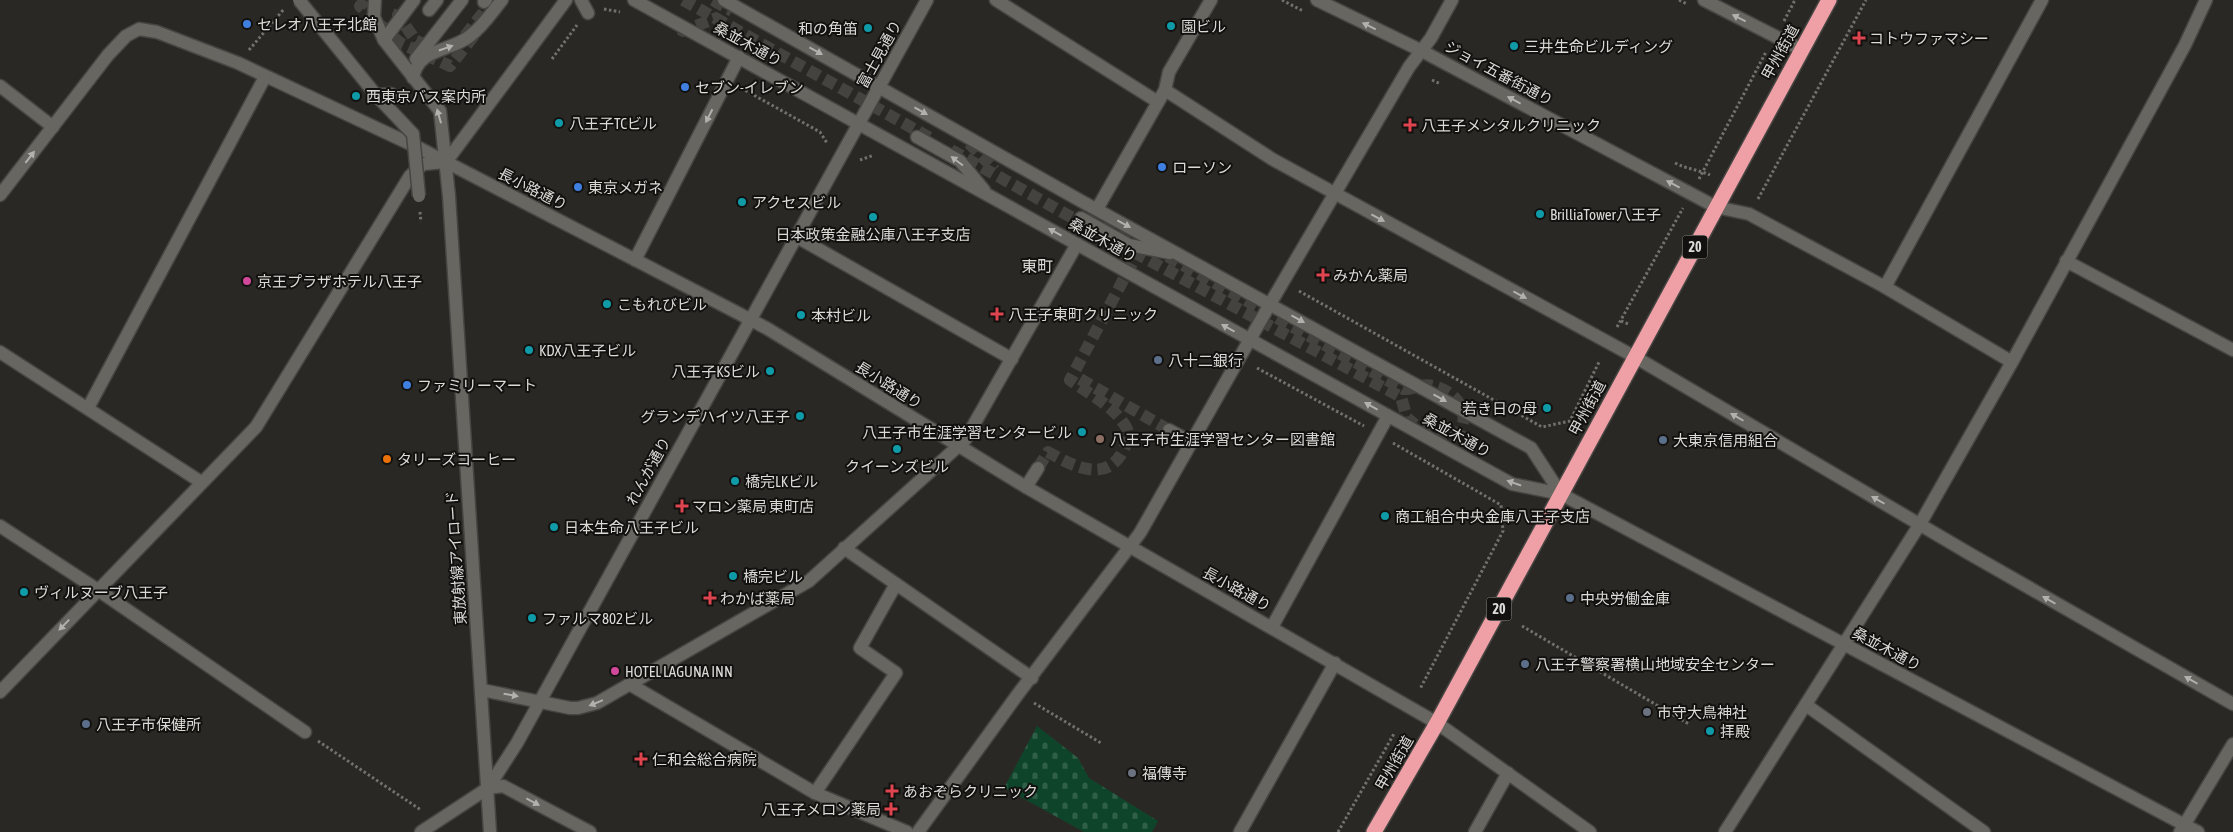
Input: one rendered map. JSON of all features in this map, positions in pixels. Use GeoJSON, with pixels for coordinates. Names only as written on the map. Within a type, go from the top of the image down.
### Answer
{"type":"FeatureCollection","features":[{"type":"Feature","properties":{"kind":"highway","name":"甲州街道"},"geometry":{"type":"LineString","coordinates":[[1374,832],[1437,723],[1829,0]]}},
{"type":"Feature","properties":{"kind":"street"},"geometry":{"type":"LineString","coordinates":[[299,0],[376,95],[413,134],[419,196]]}},
{"type":"Feature","properties":{"kind":"street","name":"東放射線アイロード"},"geometry":{"type":"LineString","coordinates":[[375,0],[374,16],[384,40],[440,112],[446,162],[490,832]]}},
{"type":"Feature","properties":{"kind":"street"},"geometry":{"type":"LineString","coordinates":[[384,40],[414,0]]}},
{"type":"Feature","properties":{"kind":"street"},"geometry":{"type":"LineString","coordinates":[[413,78],[412,69],[415,62],[462,0]]}},
{"type":"Feature","properties":{"kind":"street"},"geometry":{"type":"LineString","coordinates":[[413,78],[417,63],[432,53],[452,47],[469,37],[481,26],[502,0]]}},
{"type":"Feature","properties":{"kind":"street"},"geometry":{"type":"LineString","coordinates":[[0,692],[256,427],[410,176],[423,164],[446,162],[564,3],[573,0]]}},
{"type":"Feature","properties":{"kind":"street"},"geometry":{"type":"LineString","coordinates":[[582,0],[588,13]]}},
{"type":"Feature","properties":{"kind":"street","name":"桑並木通り"},"geometry":{"type":"LineString","coordinates":[[634,0],[1512,484],[1561,494],[1845,645],[2182,828],[2198,832]]}},
{"type":"Feature","properties":{"kind":"street","name":"桑並木通り"},"geometry":{"type":"LineString","coordinates":[[724,0],[1097,209],[1531,448],[1561,494]]}},
{"type":"Feature","properties":{"kind":"street","name":"富士見通り"},"geometry":{"type":"LineString","coordinates":[[859,124],[927,0]]}},
{"type":"Feature","properties":{"kind":"street"},"geometry":{"type":"LineString","coordinates":[[996,0],[1158,102]]}},
{"type":"Feature","properties":{"kind":"street"},"geometry":{"type":"LineString","coordinates":[[1097,209],[1165,90],[1169,72],[1212,0]]}},
{"type":"Feature","properties":{"kind":"street","name":"ジョイ五番街通り"},"geometry":{"type":"LineString","coordinates":[[1317,0],[1422,51],[1716,207],[1749,214],[1884,287],[2012,362]]}},
{"type":"Feature","properties":{"kind":"street"},"geometry":{"type":"LineString","coordinates":[[918,832],[1018,694],[1130,547],[1270,304],[1409,68],[1422,51],[1452,0]]}},
{"type":"Feature","properties":{"kind":"street"},"geometry":{"type":"LineString","coordinates":[[1704,0],[1802,50]]}},
{"type":"Feature","properties":{"kind":"street"},"geometry":{"type":"LineString","coordinates":[[1884,287],[2042,0]]}},
{"type":"Feature","properties":{"kind":"street"},"geometry":{"type":"LineString","coordinates":[[1725,832],[1920,524],[2012,362],[2185,44],[2206,0]]}},
{"type":"Feature","properties":{"kind":"street","name":"長小路通り"},"geometry":{"type":"LineString","coordinates":[[52,127],[108,55],[126,36],[139,29],[156,32],[238,63],[446,162],[750,319],[1026,488],[1437,723],[1590,832]]}},
{"type":"Feature","properties":{"kind":"street"},"geometry":{"type":"LineString","coordinates":[[635,260],[739,57]]}},
{"type":"Feature","properties":{"kind":"street"},"geometry":{"type":"LineString","coordinates":[[88,408],[265,77]]}},
{"type":"Feature","properties":{"kind":"street"},"geometry":{"type":"LineString","coordinates":[[0,86],[52,127],[0,195]]}},
{"type":"Feature","properties":{"kind":"street"},"geometry":{"type":"LineString","coordinates":[[1165,90],[1272,159],[1635,357],[2233,704]]}},
{"type":"Feature","properties":{"kind":"street"},"geometry":{"type":"LineString","coordinates":[[376,95],[391,94]]}},
{"type":"Feature","properties":{"kind":"street","name":"れんが通り"},"geometry":{"type":"LineString","coordinates":[[421,832],[488,788],[540,700],[859,124]]}},
{"type":"Feature","properties":{"kind":"street"},"geometry":{"type":"LineString","coordinates":[[917,137],[960,161],[989,196]]}},
{"type":"Feature","properties":{"kind":"street"},"geometry":{"type":"LineString","coordinates":[[1081,218],[1130,245],[1182,256]]}},
{"type":"Feature","properties":{"kind":"street"},"geometry":{"type":"LineString","coordinates":[[797,237],[1012,358]]}},
{"type":"Feature","properties":{"kind":"street"},"geometry":{"type":"LineString","coordinates":[[482,690],[578,708],[598,703],[809,581],[965,440],[1077,244]]}},
{"type":"Feature","properties":{"kind":"street"},"geometry":{"type":"LineString","coordinates":[[2066,261],[2233,350]]}},
{"type":"Feature","properties":{"kind":"street"},"geometry":{"type":"LineString","coordinates":[[0,352],[201,482]]}},
{"type":"Feature","properties":{"kind":"street"},"geometry":{"type":"LineString","coordinates":[[1272,628],[1388,416]]}},
{"type":"Feature","properties":{"kind":"street"},"geometry":{"type":"LineString","coordinates":[[1169,430],[1192,442]]}},
{"type":"Feature","properties":{"kind":"street"},"geometry":{"type":"LineString","coordinates":[[1026,488],[1038,468]]}},
{"type":"Feature","properties":{"kind":"street"},"geometry":{"type":"LineString","coordinates":[[0,526],[98,590],[305,732]]}},
{"type":"Feature","properties":{"kind":"street"},"geometry":{"type":"LineString","coordinates":[[844,548],[1032,678]]}},
{"type":"Feature","properties":{"kind":"street"},"geometry":{"type":"LineString","coordinates":[[815,793],[896,673],[860,648],[896,584]]}},
{"type":"Feature","properties":{"kind":"street"},"geometry":{"type":"LineString","coordinates":[[1240,832],[1335,663]]}},
{"type":"Feature","properties":{"kind":"street"},"geometry":{"type":"LineString","coordinates":[[631,685],[815,793],[907,832]]}},
{"type":"Feature","properties":{"kind":"street"},"geometry":{"type":"LineString","coordinates":[[1806,705],[1984,832]]}},
{"type":"Feature","properties":{"kind":"street"},"geometry":{"type":"LineString","coordinates":[[2182,828],[2233,744]]}},
{"type":"Feature","properties":{"kind":"street"},"geometry":{"type":"LineString","coordinates":[[1475,832],[1508,773]]}},
{"type":"Feature","properties":{"kind":"street"},"geometry":{"type":"LineString","coordinates":[[488,788],[503,786],[590,832]]}},
{"type":"Feature","properties":{"kind":"path"},"geometry":{"type":"LineString","coordinates":[[1781,27],[1795,0]]}},
{"type":"Feature","properties":{"kind":"path"},"geometry":{"type":"LineString","coordinates":[[1758,199],[1866,0]]}},
{"type":"Feature","properties":{"kind":"path"},"geometry":{"type":"LineString","coordinates":[[238,63],[286,8]]}},
{"type":"Feature","properties":{"kind":"path"},"geometry":{"type":"LineString","coordinates":[[552,59],[588,13],[597,9],[610,8],[623,14]]}},
{"type":"Feature","properties":{"kind":"path"},"geometry":{"type":"LineString","coordinates":[[1710,175],[1703,171],[1769,46]]}},
{"type":"Feature","properties":{"kind":"path"},"geometry":{"type":"LineString","coordinates":[[736,85],[820,132],[829,146]]}},
{"type":"Feature","properties":{"kind":"path"},"geometry":{"type":"LineString","coordinates":[[856,161],[874,155]]}},
{"type":"Feature","properties":{"kind":"path"},"geometry":{"type":"LineString","coordinates":[[1616,329],[1683,208]]}},
{"type":"Feature","properties":{"kind":"path"},"geometry":{"type":"LineString","coordinates":[[1299,291],[1542,427],[1570,421],[1597,372],[1600,362]]}},
{"type":"Feature","properties":{"kind":"path"},"geometry":{"type":"LineString","coordinates":[[1621,321],[1628,324]]}},
{"type":"Feature","properties":{"kind":"path"},"geometry":{"type":"LineString","coordinates":[[1420,689],[1503,531],[1502,505]]}},
{"type":"Feature","properties":{"kind":"path"},"geometry":{"type":"LineString","coordinates":[[1522,626],[1688,724]]}},
{"type":"Feature","properties":{"kind":"path"},"geometry":{"type":"LineString","coordinates":[[1018,694],[1101,743]]}},
{"type":"Feature","properties":{"kind":"path"},"geometry":{"type":"LineString","coordinates":[[305,732],[421,810]]}},
{"type":"Feature","properties":{"kind":"path"},"geometry":{"type":"LineString","coordinates":[[1338,832],[1395,732]]}},
{"type":"Feature","properties":{"kind":"green space"},"geometry":{"type":"Polygon","coordinates":[[[1037,726],[1078,758],[1089,778],[1158,821],[1152,832],[1084,832],[1004,788],[1037,726]]]}},
{"type":"Feature","properties":{"kind":"tunnel"},"geometry":{"type":"LineString","coordinates":[[365,0],[360,6],[400,43],[450,66],[476,33]]}},
{"type":"Feature","properties":{"kind":"tunnel"},"geometry":{"type":"LineString","coordinates":[[465,36],[493,0]]}},
{"type":"Feature","properties":{"kind":"tunnel"},"geometry":{"type":"LineString","coordinates":[[683,0],[932,139]]}},
{"type":"Feature","properties":{"kind":"tunnel"},"geometry":{"type":"LineString","coordinates":[[713,0],[732,11]]}},
{"type":"Feature","properties":{"kind":"tunnel"},"geometry":{"type":"LineString","coordinates":[[400,11],[398,15],[416,41],[435,48]]}},
{"type":"Feature","properties":{"kind":"tunnel"},"geometry":{"type":"LineString","coordinates":[[680,29],[683,31],[719,17]]}},
{"type":"Feature","properties":{"kind":"tunnel"},"geometry":{"type":"LineString","coordinates":[[969,143],[995,170]]}},
{"type":"Feature","properties":{"kind":"tunnel"},"geometry":{"type":"LineString","coordinates":[[951,150],[1089,227]]}},
{"type":"Feature","properties":{"kind":"tunnel"},"geometry":{"type":"LineString","coordinates":[[1089,212],[1403,389],[1429,385],[1448,392],[1458,401],[1463,411],[1461,430],[1455,436],[1446,439],[1436,438],[1428,434],[1407,418],[1401,397],[1119,244]]}},
{"type":"Feature","properties":{"kind":"tunnel"},"geometry":{"type":"LineString","coordinates":[[1038,468],[1048,452],[1079,467],[1089,469],[1108,467],[1117,460],[1125,447],[1128,433],[1121,420],[1101,401],[1070,380],[1137,254]]}},
{"type":"Feature","properties":{"kind":"tunnel"},"geometry":{"type":"LineString","coordinates":[[1080,379],[1169,430]]}},
{"type":"Feature","properties":{"kind":"place","name":"セレオ八王子北館"},"geometry":{"type":"Point","coordinates":[247,24]}},
{"type":"Feature","properties":{"kind":"place","name":"園ビル"},"geometry":{"type":"Point","coordinates":[1171,26]}},
{"type":"Feature","properties":{"kind":"place","name":"和の角笛"},"geometry":{"type":"Point","coordinates":[868,28]}},
{"type":"Feature","properties":{"kind":"place","name":"コトウファマシー"},"geometry":{"type":"Point","coordinates":[1859,38]}},
{"type":"Feature","properties":{"kind":"place","name":"三井生命ビルディング"},"geometry":{"type":"Point","coordinates":[1514,46]}},
{"type":"Feature","properties":{"kind":"place","name":"セブン-イレブン"},"geometry":{"type":"Point","coordinates":[685,87]}},
{"type":"Feature","properties":{"kind":"place","name":"西東京バス案内所"},"geometry":{"type":"Point","coordinates":[356,96]}},
{"type":"Feature","properties":{"kind":"place","name":"八王子TCビル"},"geometry":{"type":"Point","coordinates":[559,123]}},
{"type":"Feature","properties":{"kind":"place","name":"八王子メンタルクリニック"},"geometry":{"type":"Point","coordinates":[1410,125]}},
{"type":"Feature","properties":{"kind":"place","name":"ローソン"},"geometry":{"type":"Point","coordinates":[1162,167]}},
{"type":"Feature","properties":{"kind":"place","name":"東京メガネ"},"geometry":{"type":"Point","coordinates":[578,187]}},
{"type":"Feature","properties":{"kind":"place","name":"アクセスビル"},"geometry":{"type":"Point","coordinates":[742,202]}},
{"type":"Feature","properties":{"kind":"place","name":"BrilliaTower八王子"},"geometry":{"type":"Point","coordinates":[1540,214]}},
{"type":"Feature","properties":{"kind":"place","name":"日本政策金融公庫八王子支店"},"geometry":{"type":"Point","coordinates":[873,217]}},
{"type":"Feature","properties":{"kind":"place","name":"みかん薬局"},"geometry":{"type":"Point","coordinates":[1323,275]}},
{"type":"Feature","properties":{"kind":"place","name":"京王プラザホテル八王子"},"geometry":{"type":"Point","coordinates":[247,281]}},
{"type":"Feature","properties":{"kind":"place","name":"こもれびビル"},"geometry":{"type":"Point","coordinates":[607,304]}},
{"type":"Feature","properties":{"kind":"place","name":"八王子東町クリニック"},"geometry":{"type":"Point","coordinates":[997,314]}},
{"type":"Feature","properties":{"kind":"place","name":"本村ビル"},"geometry":{"type":"Point","coordinates":[801,315]}},
{"type":"Feature","properties":{"kind":"place","name":"KDX八王子ビル"},"geometry":{"type":"Point","coordinates":[529,350]}},
{"type":"Feature","properties":{"kind":"place","name":"八十二銀行"},"geometry":{"type":"Point","coordinates":[1158,360]}},
{"type":"Feature","properties":{"kind":"place","name":"八王子KSビル"},"geometry":{"type":"Point","coordinates":[770,371]}},
{"type":"Feature","properties":{"kind":"place","name":"ファミリーマート"},"geometry":{"type":"Point","coordinates":[407,385]}},
{"type":"Feature","properties":{"kind":"place","name":"若き日の母"},"geometry":{"type":"Point","coordinates":[1547,408]}},
{"type":"Feature","properties":{"kind":"place","name":"グランデハイツ八王子"},"geometry":{"type":"Point","coordinates":[800,416]}},
{"type":"Feature","properties":{"kind":"place","name":"八王子市生涯学習センタービル"},"geometry":{"type":"Point","coordinates":[1082,432]}},
{"type":"Feature","properties":{"kind":"place","name":"八王子市生涯学習センター図書館"},"geometry":{"type":"Point","coordinates":[1100,439]}},
{"type":"Feature","properties":{"kind":"place","name":"大東京信用組合"},"geometry":{"type":"Point","coordinates":[1663,440]}},
{"type":"Feature","properties":{"kind":"place","name":"クイーンズビル"},"geometry":{"type":"Point","coordinates":[897,449]}},
{"type":"Feature","properties":{"kind":"place","name":"タリーズコーヒー"},"geometry":{"type":"Point","coordinates":[387,459]}},
{"type":"Feature","properties":{"kind":"place","name":"橋完LKビル"},"geometry":{"type":"Point","coordinates":[735,481]}},
{"type":"Feature","properties":{"kind":"place","name":"マロン薬局 東町店"},"geometry":{"type":"Point","coordinates":[682,506]}},
{"type":"Feature","properties":{"kind":"place","name":"商工組合中央金庫八王子支店"},"geometry":{"type":"Point","coordinates":[1385,516]}},
{"type":"Feature","properties":{"kind":"place","name":"日本生命八王子ビル"},"geometry":{"type":"Point","coordinates":[554,527]}},
{"type":"Feature","properties":{"kind":"place","name":"橋完ビル"},"geometry":{"type":"Point","coordinates":[733,576]}},
{"type":"Feature","properties":{"kind":"place","name":"ヴィルヌーブ八王子"},"geometry":{"type":"Point","coordinates":[24,592]}},
{"type":"Feature","properties":{"kind":"place","name":"わかば薬局"},"geometry":{"type":"Point","coordinates":[710,598]}},
{"type":"Feature","properties":{"kind":"place","name":"中央労働金庫"},"geometry":{"type":"Point","coordinates":[1570,598]}},
{"type":"Feature","properties":{"kind":"place","name":"ファルマ802ビル"},"geometry":{"type":"Point","coordinates":[532,618]}},
{"type":"Feature","properties":{"kind":"place","name":"八王子警察署横山地域安全センター"},"geometry":{"type":"Point","coordinates":[1525,664]}},
{"type":"Feature","properties":{"kind":"place","name":"HOTEL LAGUNA INN"},"geometry":{"type":"Point","coordinates":[615,671]}},
{"type":"Feature","properties":{"kind":"place","name":"市守大鳥神社"},"geometry":{"type":"Point","coordinates":[1647,712]}},
{"type":"Feature","properties":{"kind":"place","name":"八王子市保健所"},"geometry":{"type":"Point","coordinates":[86,724]}},
{"type":"Feature","properties":{"kind":"place","name":"拝殿"},"geometry":{"type":"Point","coordinates":[1710,731]}},
{"type":"Feature","properties":{"kind":"place","name":"仁和会総合病院"},"geometry":{"type":"Point","coordinates":[641,759]}},
{"type":"Feature","properties":{"kind":"place","name":"福傳寺"},"geometry":{"type":"Point","coordinates":[1132,773]}},
{"type":"Feature","properties":{"kind":"place","name":"あおぞらクリニック"},"geometry":{"type":"Point","coordinates":[892,791]}},
{"type":"Feature","properties":{"kind":"place","name":"八王子メロン薬局"},"geometry":{"type":"Point","coordinates":[891,809]}},
{"type":"Feature","properties":{"kind":"district","name":"東町"},"geometry":{"type":"Point","coordinates":[1037,266]}}]}
